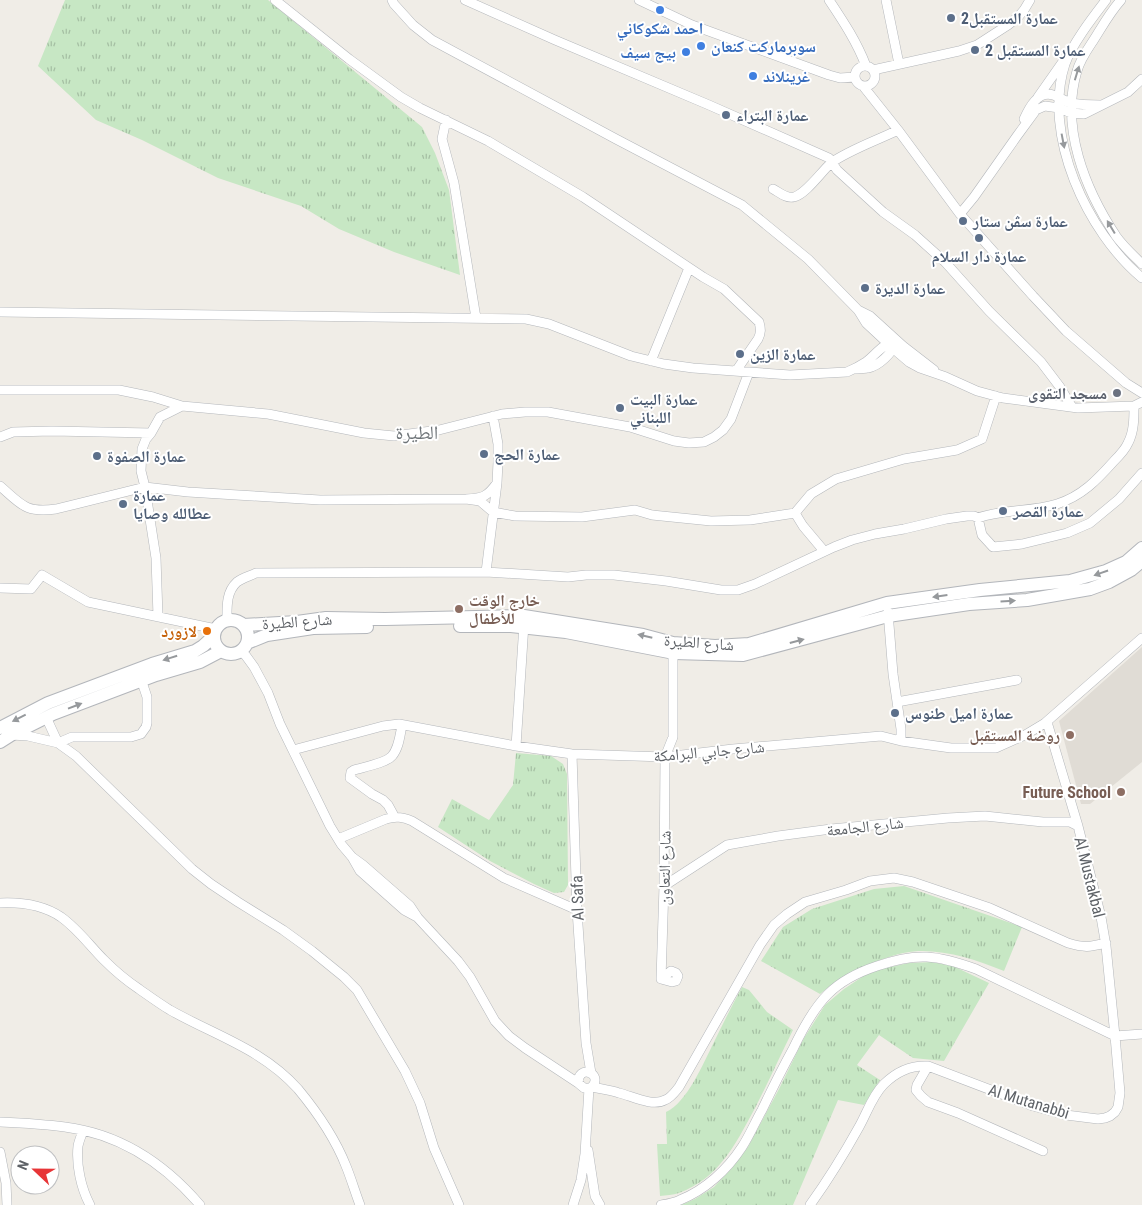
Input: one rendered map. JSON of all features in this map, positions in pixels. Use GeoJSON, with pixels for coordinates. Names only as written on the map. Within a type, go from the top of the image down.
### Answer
{"type":"FeatureCollection","features":[{"type":"Feature","properties":{"kind":"main road","name":"شارع الطيرة"},"geometry":{"type":"LineString","coordinates":[[673,648],[748,644],[887,603],[980,590],[1070,581],[1106,571],[1126,562],[1142,548]]}},
{"type":"Feature","properties":{"kind":"main road","name":"شارع الطيرة"},"geometry":{"type":"LineString","coordinates":[[243,625],[297,622],[326,618],[524,622],[643,635],[673,648],[743,655],[888,616],[959,605],[1027,600],[1090,589],[1109,582],[1131,570],[1142,561]]}},
{"type":"Feature","properties":{"kind":"main road"},"geometry":{"type":"LineString","coordinates":[[4,735],[195,651],[203,646],[218,625],[224,621],[237,621],[243,625],[247,630],[248,637],[244,647],[237,653],[230,655],[221,652],[214,644],[214,633]]}},
{"type":"Feature","properties":{"kind":"main road","name":"شارع الطيرة"},"geometry":{"type":"LineString","coordinates":[[244,647],[267,635],[313,628],[511,626],[524,622]]}},
{"type":"Feature","properties":{"kind":"main road"},"geometry":{"type":"LineString","coordinates":[[4,735],[48,703],[139,675],[200,662],[221,652]]}},
{"type":"Feature","properties":{"kind":"street"},"geometry":{"type":"LineString","coordinates":[[275,0],[349,60],[401,97],[488,141],[583,197],[689,268],[724,289],[759,322],[761,334],[736,371]]}},
{"type":"Feature","properties":{"kind":"street"},"geometry":{"type":"LineString","coordinates":[[392,0],[413,25],[432,40],[742,205],[808,258],[858,310],[866,323],[874,330],[892,344],[946,378]]}},
{"type":"Feature","properties":{"kind":"street"},"geometry":{"type":"LineString","coordinates":[[465,0],[829,158],[837,170],[883,212],[914,234],[946,262],[989,311],[1041,362],[1060,386],[1072,407]]}},
{"type":"Feature","properties":{"kind":"street"},"geometry":{"type":"LineString","coordinates":[[639,0],[692,25],[820,72],[840,78],[855,77]]}},
{"type":"Feature","properties":{"kind":"street"},"geometry":{"type":"LineString","coordinates":[[829,0],[875,75],[874,81],[869,85],[863,86]]}},
{"type":"Feature","properties":{"kind":"street"},"geometry":{"type":"LineString","coordinates":[[886,0],[899,64]]}},
{"type":"Feature","properties":{"kind":"street"},"geometry":{"type":"LineString","coordinates":[[1030,0],[1018,17],[977,45],[959,51],[899,64],[863,67],[857,70],[855,77],[898,130],[960,214],[1034,296],[1066,331],[1126,383],[1142,393]]}},
{"type":"Feature","properties":{"kind":"street"},"geometry":{"type":"LineString","coordinates":[[1017,136],[1028,111],[1107,0],[1118,3],[1084,56],[1078,69],[1073,88],[1072,128],[1086,178],[1096,201],[1117,238],[1142,264]]}},
{"type":"Feature","properties":{"kind":"street"},"geometry":{"type":"LineString","coordinates":[[1073,48],[1065,63],[1060,103],[1060,126],[1071,171],[1085,205],[1098,227],[1111,246],[1142,278]]}},
{"type":"Feature","properties":{"kind":"street"},"geometry":{"type":"LineString","coordinates":[[1038,97],[1048,94],[1071,113],[1084,114],[1128,92],[1142,79]]}},
{"type":"Feature","properties":{"kind":"street"},"geometry":{"type":"LineString","coordinates":[[960,214],[1032,115],[1041,107],[1060,103],[1087,106],[1102,104]]}},
{"type":"Feature","properties":{"kind":"street"},"geometry":{"type":"LineString","coordinates":[[446,120],[442,139],[454,183],[476,318]]}},
{"type":"Feature","properties":{"kind":"street"},"geometry":{"type":"LineString","coordinates":[[772,189],[791,198],[802,194],[821,172],[839,158],[898,130]]}},
{"type":"Feature","properties":{"kind":"street"},"geometry":{"type":"LineString","coordinates":[[652,361],[689,268]]}},
{"type":"Feature","properties":{"kind":"street"},"geometry":{"type":"LineString","coordinates":[[858,310],[870,316],[909,362]]}},
{"type":"Feature","properties":{"kind":"street"},"geometry":{"type":"LineString","coordinates":[[0,312],[526,319],[549,324],[631,356],[684,367],[798,374],[847,372],[891,360],[901,360],[977,391],[996,396],[1078,408],[1138,404],[1126,447],[1085,490],[1057,504],[986,514],[978,518],[974,516],[946,519],[904,530],[875,534],[852,540],[738,590],[722,590],[614,575],[568,577],[486,572],[256,573],[238,582],[230,592],[227,600],[227,620]]}},
{"type":"Feature","properties":{"kind":"street"},"geometry":{"type":"LineString","coordinates":[[873,356],[878,341],[874,330]]}},
{"type":"Feature","properties":{"kind":"street"},"geometry":{"type":"LineString","coordinates":[[856,369],[892,344]]}},
{"type":"Feature","properties":{"kind":"street"},"geometry":{"type":"LineString","coordinates":[[873,366],[881,361],[892,344]]}},
{"type":"Feature","properties":{"kind":"street"},"geometry":{"type":"LineString","coordinates":[[0,390],[119,390],[182,406],[268,414],[364,433],[394,436],[439,430],[502,414],[548,412],[630,427],[674,441],[704,442],[723,430],[731,418],[749,372]]}},
{"type":"Feature","properties":{"kind":"street"},"geometry":{"type":"LineString","coordinates":[[466,499],[480,501],[493,512],[515,516],[582,517],[635,510],[652,515],[711,521],[750,520],[795,513],[810,494],[836,478],[904,459],[957,450],[982,439],[996,396]]}},
{"type":"Feature","properties":{"kind":"street"},"geometry":{"type":"LineString","coordinates":[[158,616],[156,558],[142,472],[142,449],[160,417],[182,406]]}},
{"type":"Feature","properties":{"kind":"street"},"geometry":{"type":"LineString","coordinates":[[486,572],[497,483],[498,444],[493,416]]}},
{"type":"Feature","properties":{"kind":"street"},"geometry":{"type":"LineString","coordinates":[[0,437],[13,432],[151,433]]}},
{"type":"Feature","properties":{"kind":"street"},"geometry":{"type":"LineString","coordinates":[[978,518],[982,535],[993,547],[1022,544],[1067,533],[1090,523],[1119,499],[1142,473]]}},
{"type":"Feature","properties":{"kind":"street"},"geometry":{"type":"LineString","coordinates":[[0,486],[20,504],[28,508],[44,511],[145,487],[188,492],[320,500],[477,499],[490,493],[497,483]]}},
{"type":"Feature","properties":{"kind":"street"},"geometry":{"type":"LineString","coordinates":[[795,513],[803,526],[824,551]]}},
{"type":"Feature","properties":{"kind":"street"},"geometry":{"type":"LineString","coordinates":[[0,588],[30,590],[42,575],[88,602],[158,616],[214,633]]}},
{"type":"Feature","properties":{"kind":"street"},"geometry":{"type":"LineString","coordinates":[[887,603],[901,741]]}},
{"type":"Feature","properties":{"kind":"street"},"geometry":{"type":"LineString","coordinates":[[516,746],[524,622]]}},
{"type":"Feature","properties":{"kind":"street","name":"شارع جابي البرامكة"},"geometry":{"type":"LineString","coordinates":[[293,750],[383,726],[399,724],[516,746],[572,754],[665,757],[881,736],[901,741],[951,748],[996,748],[1048,722],[1142,638]]}},
{"type":"Feature","properties":{"kind":"street"},"geometry":{"type":"LineString","coordinates":[[244,647],[246,656],[268,693],[280,724],[330,826],[352,857],[410,906],[418,918],[458,961],[470,977],[495,1021],[515,1040],[552,1066],[638,1100],[664,1101],[672,1096],[679,1087],[760,944],[774,926],[804,902],[870,881],[894,878],[913,882],[990,908],[1068,943],[1089,947],[1106,943]]}},
{"type":"Feature","properties":{"kind":"street","name":"شارع التعاون"},"geometry":{"type":"LineString","coordinates":[[662,979],[665,757],[673,737],[673,648]]}},
{"type":"Feature","properties":{"kind":"street"},"geometry":{"type":"LineString","coordinates":[[58,743],[72,737],[131,737],[141,734],[146,728],[147,723],[147,697],[139,675]]}},
{"type":"Feature","properties":{"kind":"street"},"geometry":{"type":"LineString","coordinates":[[897,702],[1016,680]]}},
{"type":"Feature","properties":{"kind":"street"},"geometry":{"type":"LineString","coordinates":[[46,717],[58,743]]}},
{"type":"Feature","properties":{"kind":"street","name":"Al Mustakbal"},"geometry":{"type":"LineString","coordinates":[[1048,722],[1078,826],[1101,917],[1106,943],[1115,1036]]}},
{"type":"Feature","properties":{"kind":"street"},"geometry":{"type":"LineString","coordinates":[[394,816],[383,800],[355,783],[350,778],[350,775],[354,770],[392,757],[399,741],[402,725]]}},
{"type":"Feature","properties":{"kind":"street"},"geometry":{"type":"LineString","coordinates":[[4,735],[28,736],[58,743],[76,756],[192,869],[211,884],[312,951],[357,990],[405,1071],[420,1103],[434,1148],[459,1205]]}},
{"type":"Feature","properties":{"kind":"street","name":"Al Safa"},"geometry":{"type":"LineString","coordinates":[[572,754],[578,910],[586,1043],[586,1138]]}},
{"type":"Feature","properties":{"kind":"street"},"geometry":{"type":"LineString","coordinates":[[338,839],[394,816],[405,818],[504,878],[578,910]]}},
{"type":"Feature","properties":{"kind":"street","name":"شارع الجامعة"},"geometry":{"type":"LineString","coordinates":[[664,886],[727,845],[778,836],[860,826],[986,816],[1043,822],[1070,822],[1078,826]]}},
{"type":"Feature","properties":{"kind":"street"},"geometry":{"type":"LineString","coordinates":[[0,903],[16,902],[30,904],[61,917],[78,931],[106,962],[137,988],[171,1010],[239,1044],[281,1072],[309,1102],[321,1119],[346,1165],[360,1205]]}},
{"type":"Feature","properties":{"kind":"street"},"geometry":{"type":"LineString","coordinates":[[661,1205],[678,1201],[697,1192],[714,1180],[729,1164],[743,1146],[799,1036],[815,1011],[827,995],[836,987],[866,970],[890,962],[921,956],[952,960],[976,969],[1115,1036],[1142,1034]]}},
{"type":"Feature","properties":{"kind":"street","name":"Al Mutanabbi"},"geometry":{"type":"LineString","coordinates":[[928,1066],[1033,1106],[1066,1115],[1098,1119],[1105,1118],[1115,1112],[1120,1093],[1115,1036]]}},
{"type":"Feature","properties":{"kind":"street"},"geometry":{"type":"LineString","coordinates":[[810,1205],[829,1179],[877,1092],[893,1076],[903,1070],[918,1066],[928,1066]]}},
{"type":"Feature","properties":{"kind":"street"},"geometry":{"type":"LineString","coordinates":[[928,1066],[917,1084],[916,1090],[928,1102],[958,1113],[1043,1151]]}},
{"type":"Feature","properties":{"kind":"street"},"geometry":{"type":"LineString","coordinates":[[0,1122],[48,1124],[67,1127],[118,1141],[150,1159],[189,1192],[200,1205]]}},
{"type":"Feature","properties":{"kind":"street"},"geometry":{"type":"LineString","coordinates":[[83,1131],[78,1146],[78,1164],[86,1198],[90,1205]]}},
{"type":"Feature","properties":{"kind":"street"},"geometry":{"type":"LineString","coordinates":[[572,1205],[581,1180],[586,1138]]}},
{"type":"Feature","properties":{"kind":"street"},"geometry":{"type":"LineString","coordinates":[[586,1138],[595,1196],[600,1205]]}},
{"type":"Feature","properties":{"kind":"street"},"geometry":{"type":"LineString","coordinates":[[0,1152],[6,1205]]}},
{"type":"Feature","properties":{"kind":"shaded area"},"geometry":{"type":"Polygon","coordinates":[[[1142,647],[1142,762],[1090,804],[1081,804],[1059,721],[1142,647]]]}},
{"type":"Feature","properties":{"kind":"green space"},"geometry":{"type":"Polygon","coordinates":[[[65,0],[268,0],[422,127],[435,153],[449,190],[460,275],[394,252],[339,229],[301,206],[218,178],[142,140],[96,120],[38,66],[65,0]]]}},
{"type":"Feature","properties":{"kind":"green space"},"geometry":{"type":"Polygon","coordinates":[[[516,753],[551,756],[563,764],[567,774],[568,885],[564,892],[554,893],[534,884],[490,861],[438,827],[452,799],[489,820],[513,785],[516,753]]]}},
{"type":"Feature","properties":{"kind":"green space"},"geometry":{"type":"Polygon","coordinates":[[[904,886],[1022,927],[1004,971],[951,954],[918,951],[891,956],[878,961],[848,975],[820,994],[761,961],[783,927],[812,909],[874,889],[904,886]]]}},
{"type":"Feature","properties":{"kind":"green space"},"geometry":{"type":"Polygon","coordinates":[[[932,962],[953,966],[989,983],[944,1061],[913,1058],[879,1035],[857,1065],[880,1080],[864,1105],[838,1100],[793,1205],[681,1205],[714,1187],[748,1147],[804,1038],[825,1005],[865,975],[909,963],[932,962]]]}},
{"type":"Feature","properties":{"kind":"green space"},"geometry":{"type":"Polygon","coordinates":[[[742,987],[749,990],[767,1012],[793,1030],[754,1110],[740,1136],[724,1159],[705,1179],[693,1187],[677,1194],[660,1196],[657,1144],[667,1144],[666,1112],[674,1107],[688,1091],[742,987]]]}},
{"type":"Feature","properties":{"kind":"place","name":"احمد شكوكاني"},"geometry":{"type":"Point","coordinates":[660,10]}},
{"type":"Feature","properties":{"kind":"place","name":"عمارة المستقبل2"},"geometry":{"type":"Point","coordinates":[951,18]}},
{"type":"Feature","properties":{"kind":"place","name":"سوبرماركت كنعان"},"geometry":{"type":"Point","coordinates":[701,46]}},
{"type":"Feature","properties":{"kind":"place","name":"عمارة المستقبل 2"},"geometry":{"type":"Point","coordinates":[975,50]}},
{"type":"Feature","properties":{"kind":"place","name":"بيج سيف"},"geometry":{"type":"Point","coordinates":[686,52]}},
{"type":"Feature","properties":{"kind":"place","name":"غرينلاند"},"geometry":{"type":"Point","coordinates":[753,76]}},
{"type":"Feature","properties":{"kind":"place","name":"عمارة البتراء"},"geometry":{"type":"Point","coordinates":[726,115]}},
{"type":"Feature","properties":{"kind":"place","name":"عمارة سڤن ستار"},"geometry":{"type":"Point","coordinates":[963,221]}},
{"type":"Feature","properties":{"kind":"place","name":"عمارة دار السلام"},"geometry":{"type":"Point","coordinates":[979,238]}},
{"type":"Feature","properties":{"kind":"place","name":"عمارة الديرة"},"geometry":{"type":"Point","coordinates":[865,288]}},
{"type":"Feature","properties":{"kind":"place","name":"عمارة الزين"},"geometry":{"type":"Point","coordinates":[740,354]}},
{"type":"Feature","properties":{"kind":"place","name":"مسجد التقوى"},"geometry":{"type":"Point","coordinates":[1117,393]}},
{"type":"Feature","properties":{"kind":"place","name":"عمارة البيت اللبناني"},"geometry":{"type":"Point","coordinates":[620,408]}},
{"type":"Feature","properties":{"kind":"place","name":"عمارة الحج"},"geometry":{"type":"Point","coordinates":[484,454]}},
{"type":"Feature","properties":{"kind":"place","name":"عمارة الصفوة"},"geometry":{"type":"Point","coordinates":[97,456]}},
{"type":"Feature","properties":{"kind":"place","name":"عمارة عطالله وصايا"},"geometry":{"type":"Point","coordinates":[123,504]}},
{"type":"Feature","properties":{"kind":"place","name":"عمارة القصر"},"geometry":{"type":"Point","coordinates":[1003,511]}},
{"type":"Feature","properties":{"kind":"place","name":"خارج الوقت للأطفال"},"geometry":{"type":"Point","coordinates":[459,609]}},
{"type":"Feature","properties":{"kind":"place","name":"لازورد"},"geometry":{"type":"Point","coordinates":[207,631]}},
{"type":"Feature","properties":{"kind":"place","name":"عمارة اميل طنوس"},"geometry":{"type":"Point","coordinates":[895,713]}},
{"type":"Feature","properties":{"kind":"place","name":"روضة المستقبل"},"geometry":{"type":"Point","coordinates":[1070,735]}},
{"type":"Feature","properties":{"kind":"place","name":"Future School"},"geometry":{"type":"Point","coordinates":[1121,792]}},
{"type":"Feature","properties":{"kind":"district","name":"الطيرة"},"geometry":{"type":"Point","coordinates":[417,432]}}]}
